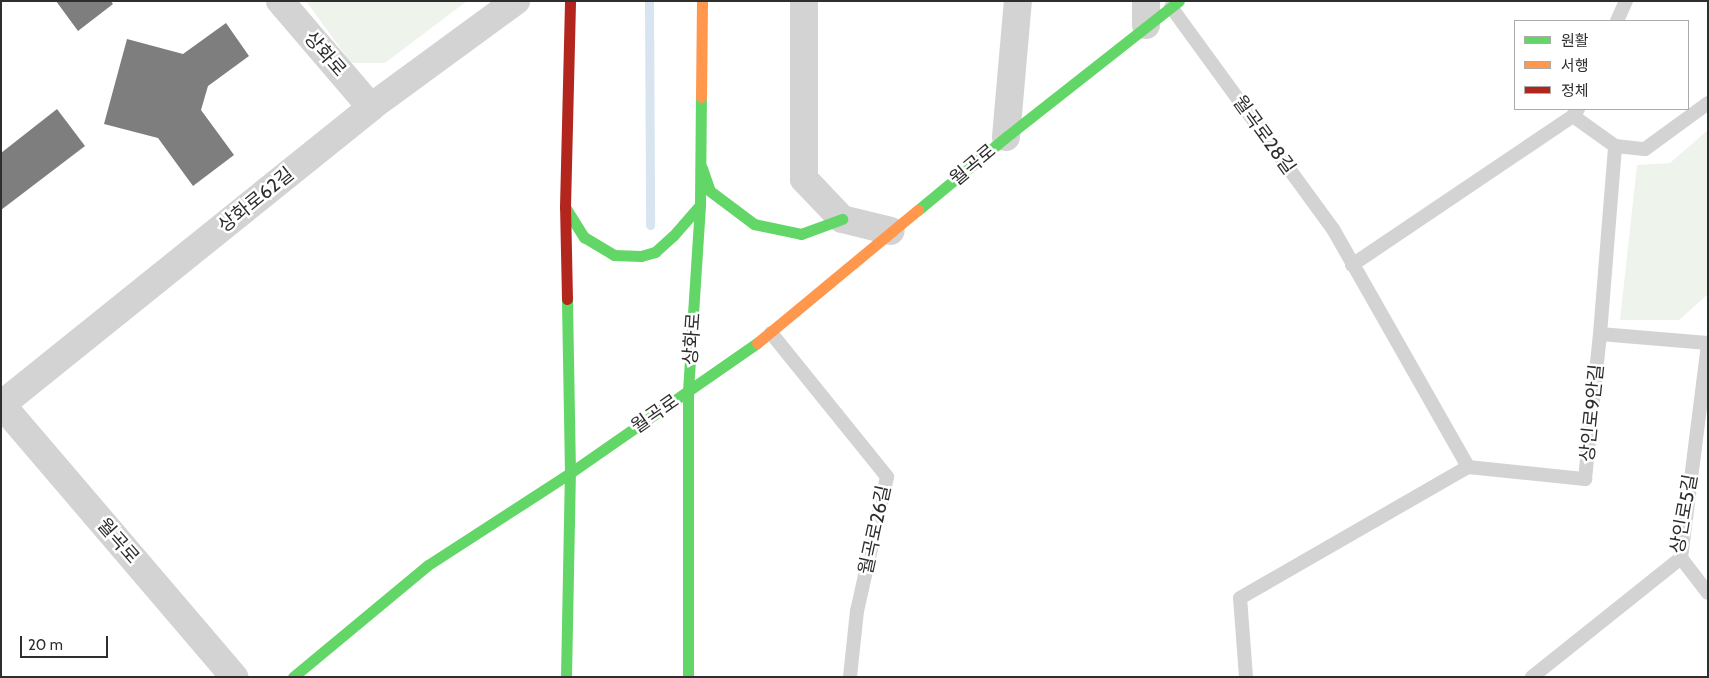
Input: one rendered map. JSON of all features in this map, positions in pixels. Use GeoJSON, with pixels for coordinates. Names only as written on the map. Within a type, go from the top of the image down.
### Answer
{"type":"FeatureCollection","features":[{"type":"Feature","properties":{"kind":"main road"},"geometry":{"type":"LineString","coordinates":[[566,677],[570,473],[565,207],[570,1]]}},
{"type":"Feature","properties":{"kind":"main road","name":"상화로"},"geometry":{"type":"LineString","coordinates":[[688,677],[688,391],[700,205],[702,1]]}},
{"type":"Feature","properties":{"kind":"main road","name":"월곡로"},"geometry":{"type":"LineString","coordinates":[[293,677],[428,565],[570,473],[771,333],[891,231],[1160,9]]}},
{"type":"Feature","properties":{"kind":"main road"},"geometry":{"type":"LineString","coordinates":[[701,166],[710,191],[754,224],[802,234],[842,219]]}},
{"type":"Feature","properties":{"kind":"main road"},"geometry":{"type":"LineString","coordinates":[[565,207],[584,237],[614,256],[641,256],[655,252],[673,236],[700,205]]}},
{"type":"Feature","properties":{"kind":"street","name":"상화로"},"geometry":{"type":"LineString","coordinates":[[280,1],[371,108]]}},
{"type":"Feature","properties":{"kind":"street","name":"상화로62길"},"geometry":{"type":"LineString","coordinates":[[1,405],[371,108],[516,1]]}},
{"type":"Feature","properties":{"kind":"street"},"geometry":{"type":"LineString","coordinates":[[804,1],[804,179],[842,219],[891,231]]}},
{"type":"Feature","properties":{"kind":"street","name":"월곡로"},"geometry":{"type":"LineString","coordinates":[[1006,137],[1018,1]]}},
{"type":"Feature","properties":{"kind":"street","name":"월곡로"},"geometry":{"type":"LineString","coordinates":[[1,405],[234,677]]}},
{"type":"Feature","properties":{"kind":"lane"},"geometry":{"type":"LineString","coordinates":[[1617,20],[1626,1]]}},
{"type":"Feature","properties":{"kind":"lane","name":"월곡로28길"},"geometry":{"type":"LineString","coordinates":[[1160,9],[1332,228],[1468,467]]}},
{"type":"Feature","properties":{"kind":"lane"},"geometry":{"type":"LineString","coordinates":[[1352,265],[1575,112],[1615,146],[1645,149],[1708,103]]}},
{"type":"Feature","properties":{"kind":"lane","name":"상인로9안길"},"geometry":{"type":"LineString","coordinates":[[1468,467],[1585,479],[1600,334],[1615,146]]}},
{"type":"Feature","properties":{"kind":"lane","name":"월곡로26길"},"geometry":{"type":"LineString","coordinates":[[771,333],[887,477],[856,611],[850,677]]}},
{"type":"Feature","properties":{"kind":"lane"},"geometry":{"type":"LineString","coordinates":[[1600,334],[1708,343]]}},
{"type":"Feature","properties":{"kind":"lane","name":"상인로5길"},"geometry":{"type":"LineString","coordinates":[[1532,677],[1681,558],[1708,343]]}},
{"type":"Feature","properties":{"kind":"lane"},"geometry":{"type":"LineString","coordinates":[[1246,677],[1240,598],[1468,467]]}},
{"type":"Feature","properties":{"kind":"lane"},"geometry":{"type":"LineString","coordinates":[[1681,558],[1708,593]]}},
{"type":"Feature","properties":{"kind":"shaded area"},"geometry":{"type":"Polygon","coordinates":[[[306,1],[467,1],[385,63],[351,63],[306,1]]]}},
{"type":"Feature","properties":{"kind":"shaded area"},"geometry":{"type":"Polygon","coordinates":[[[1708,130],[1708,294],[1679,320],[1620,320],[1637,165],[1670,163],[1708,130]]]}},
{"type":"Feature","properties":{"kind":"building"},"geometry":{"type":"Polygon","coordinates":[[[56,1],[111,1],[113,4],[78,31],[56,1]]]}},
{"type":"Feature","properties":{"kind":"building"},"geometry":{"type":"Polygon","coordinates":[[[226,23],[249,56],[208,86],[201,110],[234,155],[193,186],[158,138],[104,124],[127,39],[183,54],[226,23]]]}},
{"type":"Feature","properties":{"kind":"building"},"geometry":{"type":"Polygon","coordinates":[[[57,109],[85,146],[1,210],[1,153],[57,109]]]}},
{"type":"Feature","properties":{"kind":"waterway"},"geometry":{"type":"LineString","coordinates":[[649,1],[650,225]]}},
{"type":"Feature","properties":{"kind":"traffic: fast"},"geometry":{"type":"LineString","coordinates":[[918,210],[1006,137],[1179,1]]}},
{"type":"Feature","properties":{"kind":"traffic: fast"},"geometry":{"type":"LineString","coordinates":[[688,677],[688,391],[700,205],[701,97]]}},
{"type":"Feature","properties":{"kind":"traffic: fast"},"geometry":{"type":"LineString","coordinates":[[702,168],[710,191],[754,224],[801,234],[842,219]]}},
{"type":"Feature","properties":{"kind":"traffic: fast"},"geometry":{"type":"LineString","coordinates":[[565,207],[584,237],[614,255],[641,256],[655,252],[673,236],[700,205]]}},
{"type":"Feature","properties":{"kind":"traffic: fast"},"geometry":{"type":"LineString","coordinates":[[566,677],[570,473],[567,299]]}},
{"type":"Feature","properties":{"kind":"traffic: fast"},"geometry":{"type":"LineString","coordinates":[[293,677],[428,565],[570,473],[757,343]]}},
{"type":"Feature","properties":{"kind":"traffic: slow"},"geometry":{"type":"LineString","coordinates":[[701,97],[702,1]]}},
{"type":"Feature","properties":{"kind":"traffic: slow"},"geometry":{"type":"LineString","coordinates":[[757,343],[918,210]]}},
{"type":"Feature","properties":{"kind":"traffic: jam"},"geometry":{"type":"LineString","coordinates":[[567,299],[565,207],[570,1]]}}]}
